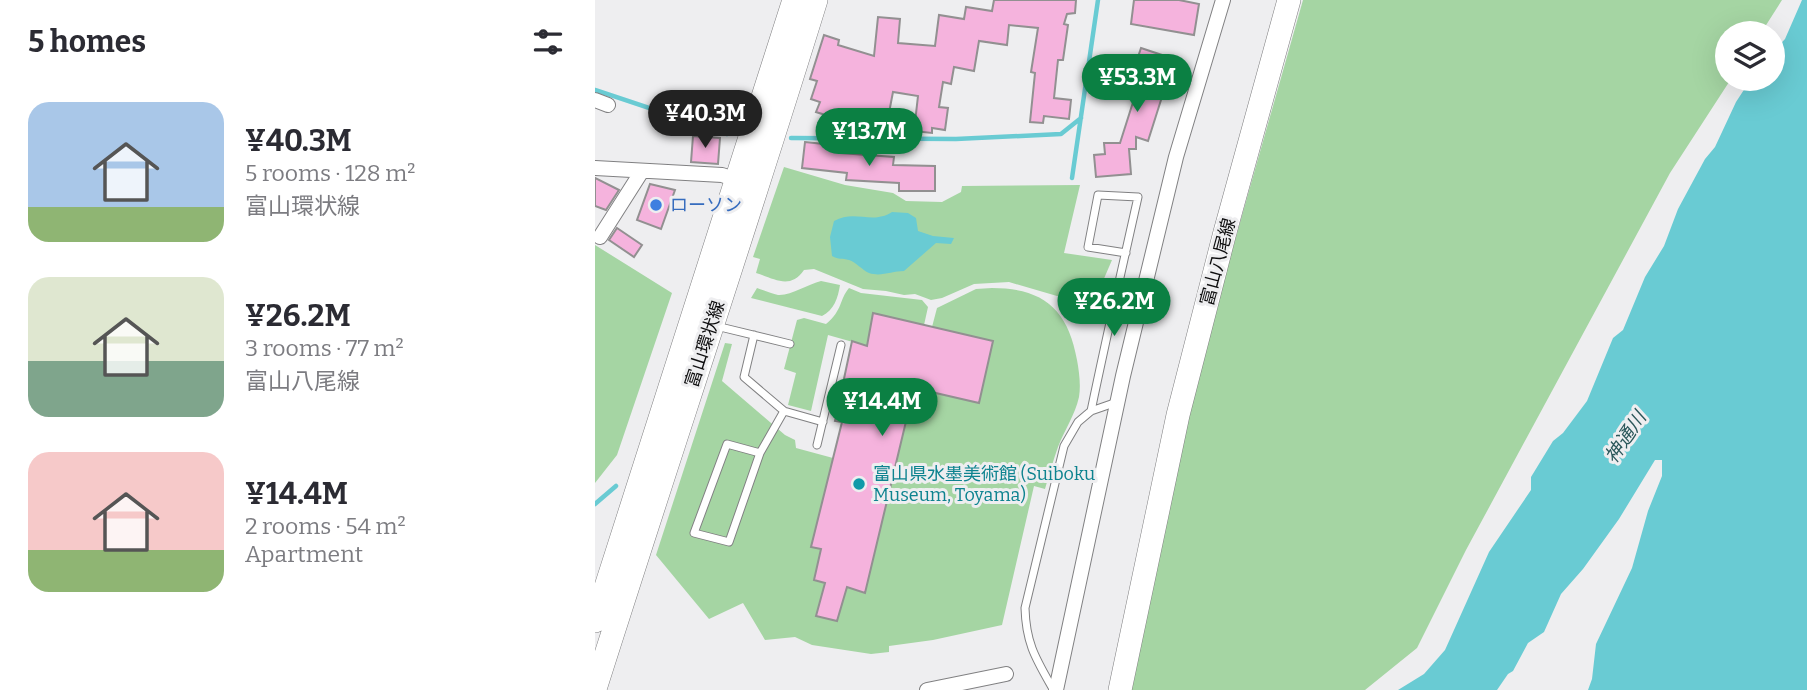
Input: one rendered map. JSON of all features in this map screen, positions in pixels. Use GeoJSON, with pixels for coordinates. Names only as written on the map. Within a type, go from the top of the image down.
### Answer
{"type":"FeatureCollection","features":[{"type":"Feature","properties":{"kind":"main road","name":"富山環状線"},"geometry":{"type":"LineString","coordinates":[[747,184],[794,0]]}},
{"type":"Feature","properties":{"kind":"main road","name":"富山環状線"},"geometry":{"type":"LineString","coordinates":[[595,621],[702,321],[747,184],[816,0]]}},
{"type":"Feature","properties":{"kind":"main road","name":"富山八尾線"},"geometry":{"type":"LineString","coordinates":[[1120,690],[1178,415],[1289,0]]}},
{"type":"Feature","properties":{"kind":"main road","name":"富山環状線"},"geometry":{"type":"LineString","coordinates":[[595,689],[702,321]]}},
{"type":"Feature","properties":{"kind":"street"},"geometry":{"type":"LineString","coordinates":[[1055,690],[1117,402],[1176,157],[1223,0]]}},
{"type":"Feature","properties":{"kind":"street"},"geometry":{"type":"LineString","coordinates":[[595,168],[722,175],[747,184]]}},
{"type":"Feature","properties":{"kind":"street"},"geometry":{"type":"LineString","coordinates":[[600,237],[642,171]]}},
{"type":"Feature","properties":{"kind":"street"},"geometry":{"type":"LineString","coordinates":[[927,690],[975,685],[1006,674]]}},
{"type":"Feature","properties":{"kind":"lane"},"geometry":{"type":"LineString","coordinates":[[1091,411],[1126,253],[1138,197],[1098,195],[1088,247],[1126,253]]}},
{"type":"Feature","properties":{"kind":"lane"},"geometry":{"type":"LineString","coordinates":[[702,321],[790,344]]}},
{"type":"Feature","properties":{"kind":"lane"},"geometry":{"type":"LineString","coordinates":[[754,335],[744,377],[784,411],[823,422]]}},
{"type":"Feature","properties":{"kind":"lane"},"geometry":{"type":"LineString","coordinates":[[817,445],[841,345]]}},
{"type":"Feature","properties":{"kind":"lane"},"geometry":{"type":"LineString","coordinates":[[1055,690],[1034,656],[1026,632],[1025,608],[1064,446],[1078,422],[1091,411],[1117,402]]}},
{"type":"Feature","properties":{"kind":"lane"},"geometry":{"type":"LineString","coordinates":[[760,453],[727,444],[694,533],[729,542],[760,453],[784,411]]}},
{"type":"Feature","properties":{"kind":"green space"},"geometry":{"type":"Polygon","coordinates":[[[1303,0],[1782,0],[1769,21],[1715,21],[1715,91],[1723,91],[1670,173],[1466,550],[1417,648],[1365,690],[1128,690],[1189,403],[1303,0]]]}},
{"type":"Feature","properties":{"kind":"green space"},"geometry":{"type":"Polygon","coordinates":[[[784,167],[845,185],[893,193],[906,201],[942,202],[961,192],[962,186],[1080,185],[1064,253],[1112,260],[1093,304],[1077,297],[1057,296],[1009,282],[974,284],[931,300],[915,294],[863,289],[814,269],[804,270],[793,280],[776,280],[756,273],[760,259],[753,257],[784,167]]]}},
{"type":"Feature","properties":{"kind":"green space"},"geometry":{"type":"Polygon","coordinates":[[[595,245],[672,293],[617,455],[595,483],[595,245]]]}},
{"type":"Feature","properties":{"kind":"green space"},"geometry":{"type":"Polygon","coordinates":[[[821,281],[840,285],[835,303],[822,316],[751,298],[757,288],[783,295],[821,281]]]}},
{"type":"Feature","properties":{"kind":"green space"},"geometry":{"type":"Polygon","coordinates":[[[849,288],[861,293],[922,300],[928,307],[924,325],[873,313],[867,346],[828,335],[811,411],[788,405],[796,373],[784,369],[797,320],[804,318],[826,324],[838,310],[849,288]]]}},
{"type":"Feature","properties":{"kind":"green space"},"geometry":{"type":"Polygon","coordinates":[[[976,289],[1026,292],[1039,297],[1060,315],[1073,342],[1080,383],[1077,404],[1058,447],[1045,489],[1034,486],[1002,625],[933,640],[889,646],[889,652],[871,654],[812,645],[795,637],[765,640],[743,603],[709,619],[656,555],[725,343],[732,344],[722,381],[785,435],[795,440],[796,448],[833,458],[811,547],[821,549],[814,580],[838,586],[836,593],[823,591],[816,616],[837,621],[847,587],[864,593],[914,388],[979,403],[993,341],[932,327],[937,308],[976,289]]]}},
{"type":"Feature","properties":{"kind":"water","name":"神通川"},"geometry":{"type":"Polygon","coordinates":[[[1802,0],[1807,0],[1807,690],[1588,690],[1596,644],[1632,568],[1648,511],[1662,476],[1662,460],[1655,460],[1619,519],[1583,569],[1561,594],[1544,632],[1528,643],[1513,671],[1497,690],[1398,690],[1424,674],[1445,650],[1489,552],[1531,490],[1531,477],[1553,441],[1563,433],[1587,401],[1613,338],[1623,330],[1645,277],[1664,246],[1678,209],[1705,159],[1715,147],[1736,102],[1743,91],[1785,91],[1785,39],[1802,0]]]}},
{"type":"Feature","properties":{"kind":"water"},"geometry":{"type":"Polygon","coordinates":[[[892,212],[908,213],[916,218],[918,231],[954,238],[951,244],[936,243],[904,271],[873,274],[852,261],[832,256],[830,237],[834,221],[849,216],[885,216],[892,212]]]}},
{"type":"Feature","properties":{"kind":"building"},"geometry":{"type":"Polygon","coordinates":[[[994,0],[1076,0],[1075,13],[1067,14],[1064,24],[1068,25],[1063,60],[1058,60],[1054,98],[1071,100],[1069,119],[1044,116],[1043,123],[1030,122],[1035,73],[1031,72],[1038,28],[1009,25],[1007,45],[979,41],[974,71],[954,67],[951,84],[943,82],[939,107],[948,108],[945,130],[932,128],[932,133],[914,131],[918,96],[893,92],[887,123],[883,122],[881,132],[850,125],[851,123],[816,112],[820,102],[811,99],[817,81],[810,79],[824,35],[839,40],[838,45],[874,56],[878,17],[900,19],[898,43],[935,46],[939,15],[964,19],[966,7],[992,11],[994,0]]]}},
{"type":"Feature","properties":{"kind":"building"},"geometry":{"type":"Polygon","coordinates":[[[1134,0],[1179,0],[1199,4],[1194,35],[1131,24],[1134,0]]]}},
{"type":"Feature","properties":{"kind":"building"},"geometry":{"type":"Polygon","coordinates":[[[1141,48],[1174,59],[1148,141],[1136,137],[1136,149],[1129,149],[1131,174],[1096,177],[1094,155],[1105,154],[1104,143],[1120,143],[1141,77],[1132,75],[1141,48]]]}},
{"type":"Feature","properties":{"kind":"building"},"geometry":{"type":"Polygon","coordinates":[[[693,136],[720,138],[718,164],[691,162],[693,136]]]}},
{"type":"Feature","properties":{"kind":"building"},"geometry":{"type":"Polygon","coordinates":[[[805,142],[842,146],[841,153],[894,157],[893,165],[935,166],[935,191],[899,191],[899,183],[846,180],[847,173],[802,168],[805,142]]]}},
{"type":"Feature","properties":{"kind":"building"},"geometry":{"type":"Polygon","coordinates":[[[595,178],[619,190],[606,210],[595,206],[595,178]]]}},
{"type":"Feature","properties":{"kind":"building","name":"ローソン"},"geometry":{"type":"Polygon","coordinates":[[[650,184],[675,190],[661,229],[637,220],[650,184]]]}},
{"type":"Feature","properties":{"kind":"building"},"geometry":{"type":"Polygon","coordinates":[[[617,228],[642,245],[634,257],[609,240],[617,228]]]}},
{"type":"Feature","properties":{"kind":"building","name":"富山県水墨美術館 (Suiboku Museum, Toyama)"},"geometry":{"type":"Polygon","coordinates":[[[873,313],[993,341],[979,403],[914,388],[865,593],[847,587],[837,621],[816,616],[825,583],[814,580],[821,549],[811,547],[842,422],[835,421],[852,341],[867,346],[873,313]]]}},
{"type":"Feature","properties":{"kind":"waterway"},"geometry":{"type":"LineString","coordinates":[[1072,178],[1098,0]]}},
{"type":"Feature","properties":{"kind":"waterway"},"geometry":{"type":"LineString","coordinates":[[595,90],[727,134]]}},
{"type":"Feature","properties":{"kind":"waterway"},"geometry":{"type":"LineString","coordinates":[[791,138],[956,139],[1061,134],[1081,118]]}},
{"type":"Feature","properties":{"kind":"waterway"},"geometry":{"type":"LineString","coordinates":[[595,504],[616,486]]}},
{"type":"Feature","properties":{"kind":"place","name":"ローソン"},"geometry":{"type":"Point","coordinates":[656,205]}},
{"type":"Feature","properties":{"kind":"place","name":"富山県水墨美術館 (Suiboku Museum, Toyama)"},"geometry":{"type":"Point","coordinates":[859,484]}}]}
